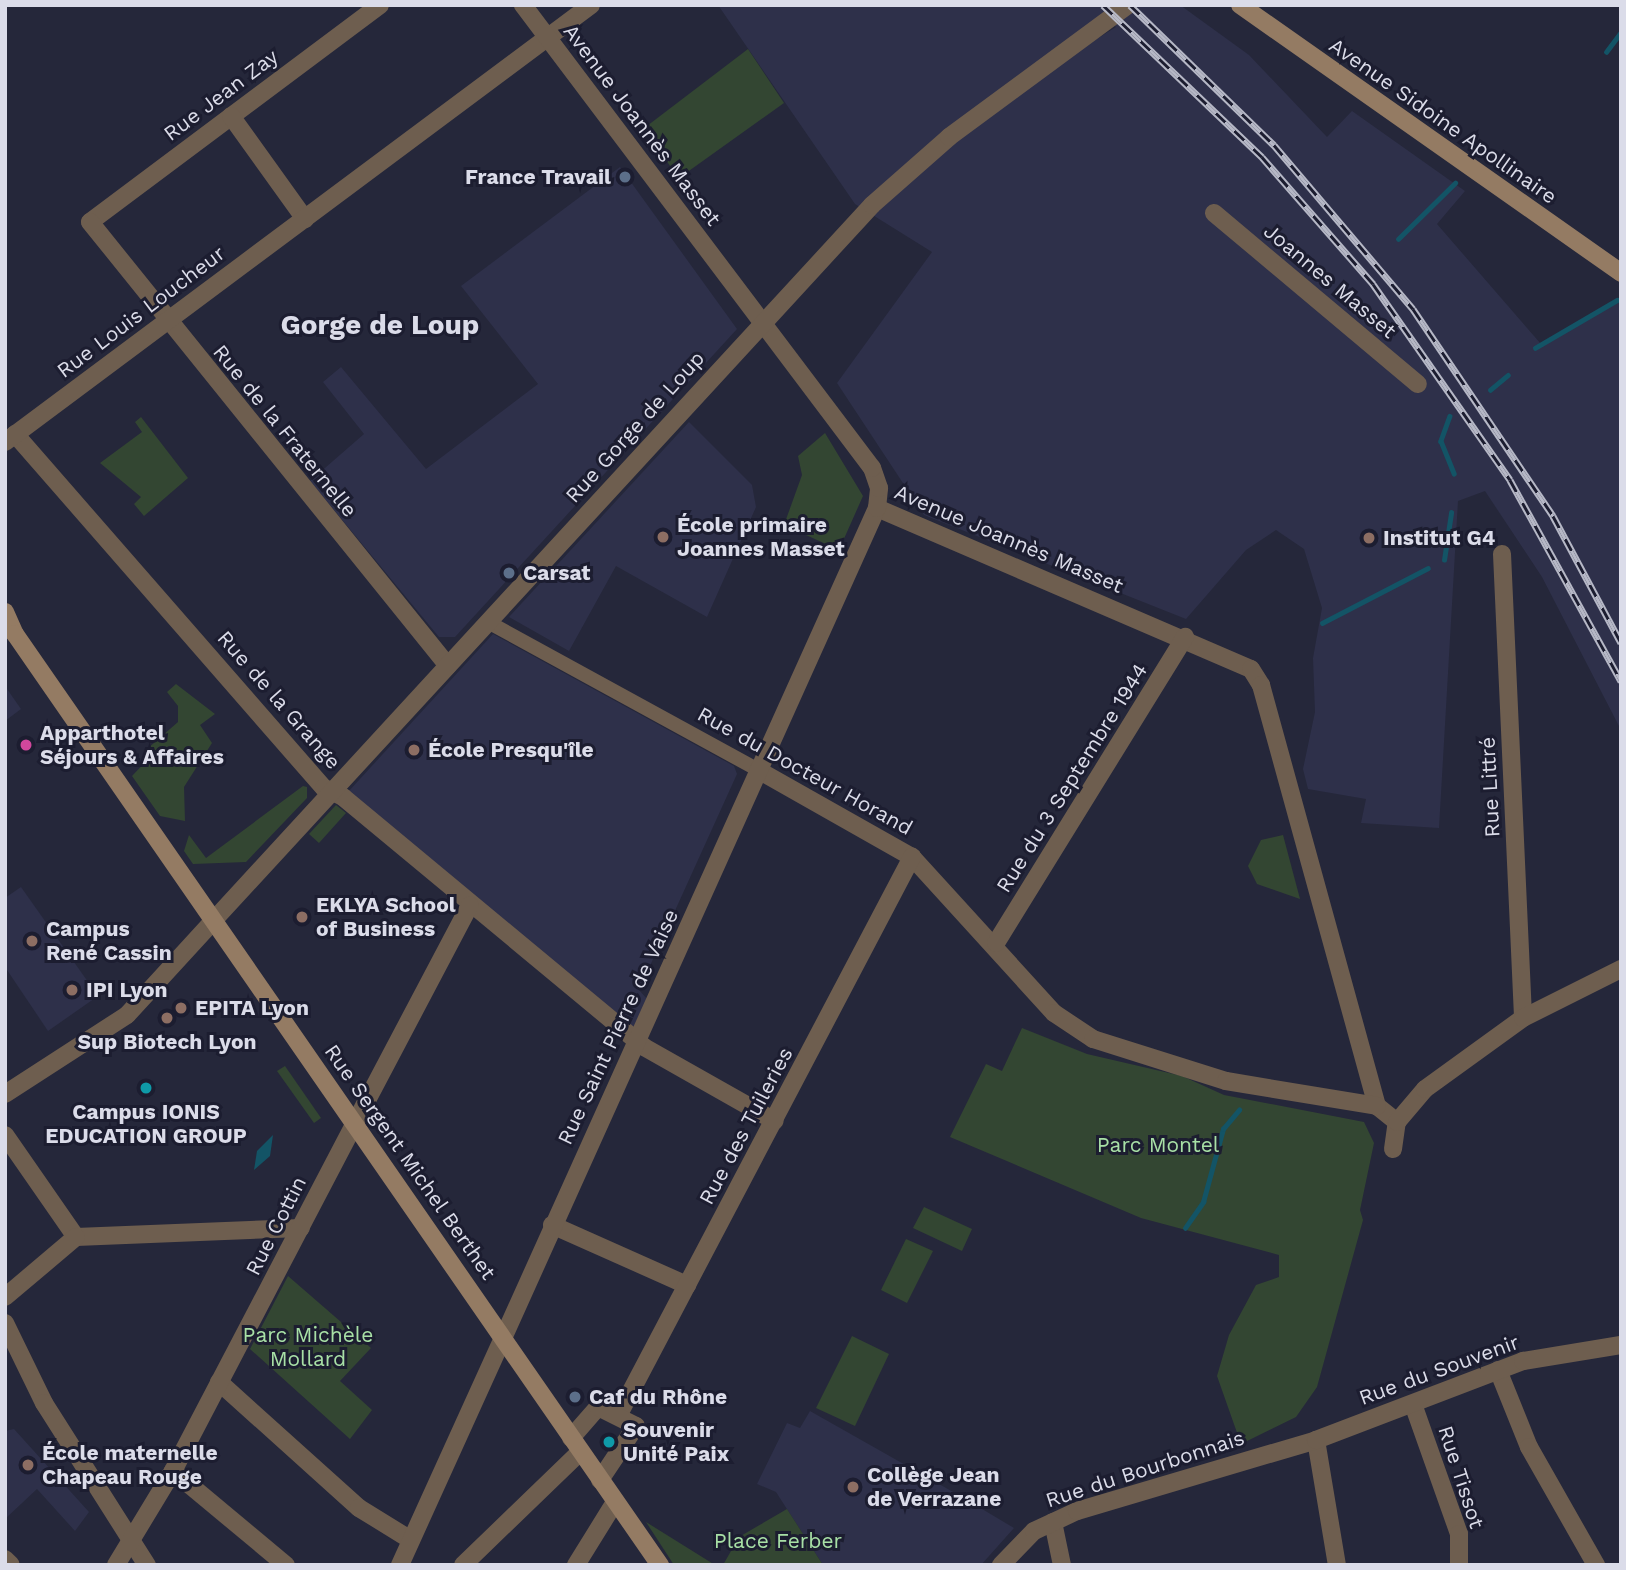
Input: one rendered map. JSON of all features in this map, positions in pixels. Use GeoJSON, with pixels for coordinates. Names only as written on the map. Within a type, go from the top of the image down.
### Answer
{"type":"FeatureCollection","features":[{"type":"Feature","properties":{"kind":"main road","name":"Avenue Sidoine Apollinaire"},"geometry":{"type":"LineString","coordinates":[[1240,5],[1621,273]]}},
{"type":"Feature","properties":{"kind":"main road","name":"Rue Sergent Michel Berthet"},"geometry":{"type":"LineString","coordinates":[[5,612],[15,635],[504,1336],[660,1565]]}},
{"type":"Feature","properties":{"kind":"street","name":"Rue Jean Zay"},"geometry":{"type":"LineString","coordinates":[[90,222],[380,5]]}},
{"type":"Feature","properties":{"kind":"street","name":"Avenue Joannès Masset"},"geometry":{"type":"LineString","coordinates":[[523,5],[872,468],[877,508],[1238,659],[1261,685],[1377,1106]]}},
{"type":"Feature","properties":{"kind":"street","name":"Rue Louis Loucheur"},"geometry":{"type":"LineString","coordinates":[[10,438],[591,5]]}},
{"type":"Feature","properties":{"kind":"street","name":"Rue Gorge de Loup"},"geometry":{"type":"LineString","coordinates":[[5,1094],[127,1015],[761,321],[872,205],[949,137],[1128,5]]}},
{"type":"Feature","properties":{"kind":"street"},"geometry":{"type":"LineString","coordinates":[[232,116],[305,219]]}},
{"type":"Feature","properties":{"kind":"street","name":"Joannes Masset"},"geometry":{"type":"LineString","coordinates":[[1214,214],[1418,384]]}},
{"type":"Feature","properties":{"kind":"street","name":"Rue de la Fraternelle"},"geometry":{"type":"LineString","coordinates":[[90,222],[165,321],[448,666]]}},
{"type":"Feature","properties":{"kind":"street","name":"Rue de la Grange"},"geometry":{"type":"LineString","coordinates":[[10,438],[284,741],[333,791],[637,1041],[775,1121]]}},
{"type":"Feature","properties":{"kind":"street","name":"Rue Saint Pierre de Vaise"},"geometry":{"type":"LineString","coordinates":[[400,1565],[877,508]]}},
{"type":"Feature","properties":{"kind":"street","name":"Rue Littré"},"geometry":{"type":"LineString","coordinates":[[1502,554],[1523,1018]]}},
{"type":"Feature","properties":{"kind":"street","name":"Rue du Docteur Horand"},"geometry":{"type":"LineString","coordinates":[[488,622],[912,856],[996,943],[1055,1013],[1102,1043],[1226,1081],[1377,1106]]}},
{"type":"Feature","properties":{"kind":"street","name":"Rue du 3 Septembre 1944"},"geometry":{"type":"LineString","coordinates":[[996,943],[1185,637]]}},
{"type":"Feature","properties":{"kind":"street","name":"Rue des Tuileries"},"geometry":{"type":"LineString","coordinates":[[618,1416],[912,856]]}},
{"type":"Feature","properties":{"kind":"street","name":"Rue Cottin"},"geometry":{"type":"LineString","coordinates":[[116,1565],[173,1471],[470,905]]}},
{"type":"Feature","properties":{"kind":"street"},"geometry":{"type":"LineString","coordinates":[[1393,1149],[1397,1122],[1425,1089],[1523,1018],[1621,969]]}},
{"type":"Feature","properties":{"kind":"street"},"geometry":{"type":"LineString","coordinates":[[1377,1106],[1397,1122]]}},
{"type":"Feature","properties":{"kind":"street"},"geometry":{"type":"LineString","coordinates":[[5,1135],[76,1237]]}},
{"type":"Feature","properties":{"kind":"street"},"geometry":{"type":"LineString","coordinates":[[552,1225],[687,1285]]}},
{"type":"Feature","properties":{"kind":"street"},"geometry":{"type":"LineString","coordinates":[[5,1297],[76,1237],[302,1228]]}},
{"type":"Feature","properties":{"kind":"street"},"geometry":{"type":"LineString","coordinates":[[5,1323],[44,1404],[147,1565]]}},
{"type":"Feature","properties":{"kind":"street","name":"Rue du Souvenir"},"geometry":{"type":"LineString","coordinates":[[1316,1440],[1498,1370],[1621,1345]]}},
{"type":"Feature","properties":{"kind":"street"},"geometry":{"type":"LineString","coordinates":[[1498,1370],[1529,1447],[1596,1565]]}},
{"type":"Feature","properties":{"kind":"street"},"geometry":{"type":"LineString","coordinates":[[219,1382],[359,1508],[411,1540]]}},
{"type":"Feature","properties":{"kind":"street","name":"Rue Tissot"},"geometry":{"type":"LineString","coordinates":[[1413,1404],[1459,1534],[1459,1565]]}},
{"type":"Feature","properties":{"kind":"street"},"geometry":{"type":"LineString","coordinates":[[463,1565],[576,1445],[598,1407],[636,1426],[600,1480]]}},
{"type":"Feature","properties":{"kind":"street"},"geometry":{"type":"LineString","coordinates":[[1316,1440],[1337,1565]]}},
{"type":"Feature","properties":{"kind":"street","name":"Rue du Bourbonnais"},"geometry":{"type":"LineString","coordinates":[[1001,1565],[1034,1531],[1053,1522],[1316,1440]]}},
{"type":"Feature","properties":{"kind":"street"},"geometry":{"type":"LineString","coordinates":[[173,1471],[286,1565]]}},
{"type":"Feature","properties":{"kind":"street"},"geometry":{"type":"LineString","coordinates":[[576,1565],[615,1502]]}},
{"type":"Feature","properties":{"kind":"street"},"geometry":{"type":"LineString","coordinates":[[1053,1522],[1062,1565]]}},
{"type":"Feature","properties":{"kind":"street"},"geometry":{"type":"LineString","coordinates":[[5,1559],[11,1565]]}},
{"type":"Feature","properties":{"kind":"shaded area"},"geometry":{"type":"Polygon","coordinates":[[[718,5],[1180,5],[1249,55],[1327,137],[1352,111],[1465,191],[1437,224],[1541,344],[1621,301],[1621,730],[1542,577],[1485,491],[1458,501],[1439,828],[1361,823],[1366,799],[1308,789],[1303,769],[1315,712],[1313,658],[1322,608],[1304,549],[1276,530],[1246,550],[1186,619],[924,515],[837,383],[932,252],[855,204],[718,5]],[[1104,15],[1080,31],[1095,40],[1116,27],[1104,15]]]}},
{"type":"Feature","properties":{"kind":"shaded area"},"geometry":{"type":"Polygon","coordinates":[[[620,167],[737,329],[455,637],[439,637],[310,481],[364,434],[323,382],[341,367],[426,469],[538,384],[461,286],[620,167]]]}},
{"type":"Feature","properties":{"kind":"shaded area","name":"École primaire Joannes Masset"},"geometry":{"type":"Polygon","coordinates":[[[689,422],[752,485],[756,507],[707,617],[616,566],[569,651],[509,617],[689,422]]]}},
{"type":"Feature","properties":{"kind":"shaded area"},"geometry":{"type":"Polygon","coordinates":[[[493,634],[734,766],[737,774],[639,990],[648,1000],[637,1025],[630,1027],[348,792],[493,634]]]}},
{"type":"Feature","properties":{"kind":"shaded area"},"geometry":{"type":"Polygon","coordinates":[[[5,686],[21,709],[5,721],[5,686]]]}},
{"type":"Feature","properties":{"kind":"shaded area","name":"Campus René Cassin"},"geometry":{"type":"Polygon","coordinates":[[[21,887],[98,996],[48,1031],[5,967],[5,898],[21,887]]]}},
{"type":"Feature","properties":{"kind":"shaded area"},"geometry":{"type":"Polygon","coordinates":[[[273,1135],[270,1156],[254,1170],[257,1151],[273,1135]]]}},
{"type":"Feature","properties":{"kind":"shaded area","name":"Collège Jean de Verrazane"},"geometry":{"type":"Polygon","coordinates":[[[810,1411],[1014,1528],[981,1565],[823,1565],[776,1492],[757,1484],[787,1423],[800,1428],[810,1411]]]}},
{"type":"Feature","properties":{"kind":"shaded area","name":"École maternelle Chapeau Rouge"},"geometry":{"type":"Polygon","coordinates":[[[14,1429],[89,1512],[75,1531],[37,1489],[5,1519],[5,1431],[14,1429]]]}},
{"type":"Feature","properties":{"kind":"green space"},"geometry":{"type":"Polygon","coordinates":[[[748,49],[784,103],[679,178],[643,129],[748,49]]]}},
{"type":"Feature","properties":{"kind":"green space"},"geometry":{"type":"Polygon","coordinates":[[[141,417],[188,478],[144,516],[134,504],[141,497],[100,463],[142,432],[135,422],[141,417]]]}},
{"type":"Feature","properties":{"kind":"green space"},"geometry":{"type":"Polygon","coordinates":[[[825,433],[863,496],[839,550],[784,525],[802,475],[798,456],[825,433]]]}},
{"type":"Feature","properties":{"kind":"green space"},"geometry":{"type":"Polygon","coordinates":[[[176,684],[215,714],[200,725],[212,743],[184,787],[185,821],[160,816],[132,776],[151,756],[147,749],[178,722],[178,706],[167,692],[176,684]]]}},
{"type":"Feature","properties":{"kind":"green space"},"geometry":{"type":"Polygon","coordinates":[[[303,786],[307,787],[307,798],[246,862],[193,864],[184,851],[189,835],[206,858],[303,786]]]}},
{"type":"Feature","properties":{"kind":"green space"},"geometry":{"type":"Polygon","coordinates":[[[336,805],[346,813],[319,843],[309,834],[336,805]]]}},
{"type":"Feature","properties":{"kind":"green space"},"geometry":{"type":"Polygon","coordinates":[[[1283,835],[1300,899],[1257,884],[1248,866],[1261,840],[1283,835]]]}},
{"type":"Feature","properties":{"kind":"green space","name":"Parc Montel"},"geometry":{"type":"Polygon","coordinates":[[[1022,1028],[1087,1054],[1182,1076],[1224,1095],[1364,1122],[1374,1143],[1360,1210],[1363,1220],[1317,1387],[1296,1417],[1241,1444],[1217,1376],[1229,1335],[1256,1285],[1279,1277],[1279,1255],[1141,1218],[950,1137],[986,1064],[1002,1071],[1022,1028]]]}},
{"type":"Feature","properties":{"kind":"green space"},"geometry":{"type":"Polygon","coordinates":[[[285,1066],[321,1118],[314,1123],[277,1071],[285,1066]]]}},
{"type":"Feature","properties":{"kind":"green space"},"geometry":{"type":"Polygon","coordinates":[[[924,1207],[972,1229],[962,1251],[913,1228],[924,1207]]]}},
{"type":"Feature","properties":{"kind":"green space"},"geometry":{"type":"Polygon","coordinates":[[[906,1239],[933,1251],[907,1303],[881,1290],[906,1239]]]}},
{"type":"Feature","properties":{"kind":"green space","name":"Parc Michèle Mollard"},"geometry":{"type":"Polygon","coordinates":[[[288,1276],[371,1348],[340,1381],[372,1410],[350,1439],[250,1349],[288,1276]]]}},
{"type":"Feature","properties":{"kind":"green space"},"geometry":{"type":"Polygon","coordinates":[[[852,1336],[889,1354],[855,1426],[816,1408],[852,1336]]]}},
{"type":"Feature","properties":{"kind":"green space","name":"Place Ferber"},"geometry":{"type":"Polygon","coordinates":[[[787,1509],[823,1565],[723,1565],[739,1537],[787,1509]]]}},
{"type":"Feature","properties":{"kind":"green space","name":"Place Ferber"},"geometry":{"type":"Polygon","coordinates":[[[646,1522],[715,1565],[674,1565],[646,1522]]]}},
{"type":"Feature","properties":{"kind":"waterway"},"geometry":{"type":"LineString","coordinates":[[1606,52],[1621,32]]}},
{"type":"Feature","properties":{"kind":"waterway"},"geometry":{"type":"LineString","coordinates":[[1398,239],[1455,183]]}},
{"type":"Feature","properties":{"kind":"waterway"},"geometry":{"type":"LineString","coordinates":[[1535,348],[1617,300]]}},
{"type":"Feature","properties":{"kind":"waterway"},"geometry":{"type":"LineString","coordinates":[[1490,390],[1508,375]]}},
{"type":"Feature","properties":{"kind":"waterway"},"geometry":{"type":"LineString","coordinates":[[1450,416],[1441,441],[1454,474]]}},
{"type":"Feature","properties":{"kind":"waterway"},"geometry":{"type":"LineString","coordinates":[[1444,560],[1451,513]]}},
{"type":"Feature","properties":{"kind":"waterway"},"geometry":{"type":"LineString","coordinates":[[1322,623],[1428,568]]}},
{"type":"Feature","properties":{"kind":"waterway"},"geometry":{"type":"LineString","coordinates":[[1185,1228],[1203,1202],[1223,1129],[1239,1110]]}},
{"type":"Feature","properties":{"kind":"railway"},"geometry":{"type":"LineString","coordinates":[[1103,5],[1262,157],[1373,284],[1510,480],[1621,681]]}},
{"type":"Feature","properties":{"kind":"railway"},"geometry":{"type":"LineString","coordinates":[[1130,5],[1274,145],[1413,309],[1553,516],[1621,643]]}},
{"type":"Feature","properties":{"kind":"place","name":"France Travail"},"geometry":{"type":"Point","coordinates":[625,177]}},
{"type":"Feature","properties":{"kind":"place","name":"École primaire Joannes Masset"},"geometry":{"type":"Point","coordinates":[663,537]}},
{"type":"Feature","properties":{"kind":"place","name":"Institut G4"},"geometry":{"type":"Point","coordinates":[1369,538]}},
{"type":"Feature","properties":{"kind":"place","name":"Carsat"},"geometry":{"type":"Point","coordinates":[509,573]}},
{"type":"Feature","properties":{"kind":"place","name":"Apparthotel Séjours & Affaires"},"geometry":{"type":"Point","coordinates":[26,745]}},
{"type":"Feature","properties":{"kind":"place","name":"École Presqu'île"},"geometry":{"type":"Point","coordinates":[414,750]}},
{"type":"Feature","properties":{"kind":"place","name":"EKLYA School of Business"},"geometry":{"type":"Point","coordinates":[302,917]}},
{"type":"Feature","properties":{"kind":"place","name":"Campus René Cassin"},"geometry":{"type":"Point","coordinates":[32,941]}},
{"type":"Feature","properties":{"kind":"place","name":"IPI Lyon"},"geometry":{"type":"Point","coordinates":[72,990]}},
{"type":"Feature","properties":{"kind":"place","name":"EPITA Lyon"},"geometry":{"type":"Point","coordinates":[181,1008]}},
{"type":"Feature","properties":{"kind":"place","name":"Sup Biotech Lyon"},"geometry":{"type":"Point","coordinates":[167,1018]}},
{"type":"Feature","properties":{"kind":"place","name":"Campus IONIS EDUCATION GROUP"},"geometry":{"type":"Point","coordinates":[146,1088]}},
{"type":"Feature","properties":{"kind":"place","name":"Caf du Rhône"},"geometry":{"type":"Point","coordinates":[575,1397]}},
{"type":"Feature","properties":{"kind":"place","name":"Souvenir Unité Paix"},"geometry":{"type":"Point","coordinates":[609,1442]}},
{"type":"Feature","properties":{"kind":"place","name":"École maternelle Chapeau Rouge"},"geometry":{"type":"Point","coordinates":[28,1465]}},
{"type":"Feature","properties":{"kind":"place","name":"Collège Jean de Verrazane"},"geometry":{"type":"Point","coordinates":[853,1487]}},
{"type":"Feature","properties":{"kind":"district","name":"Gorge de Loup"},"geometry":{"type":"Point","coordinates":[380,325]}}]}
